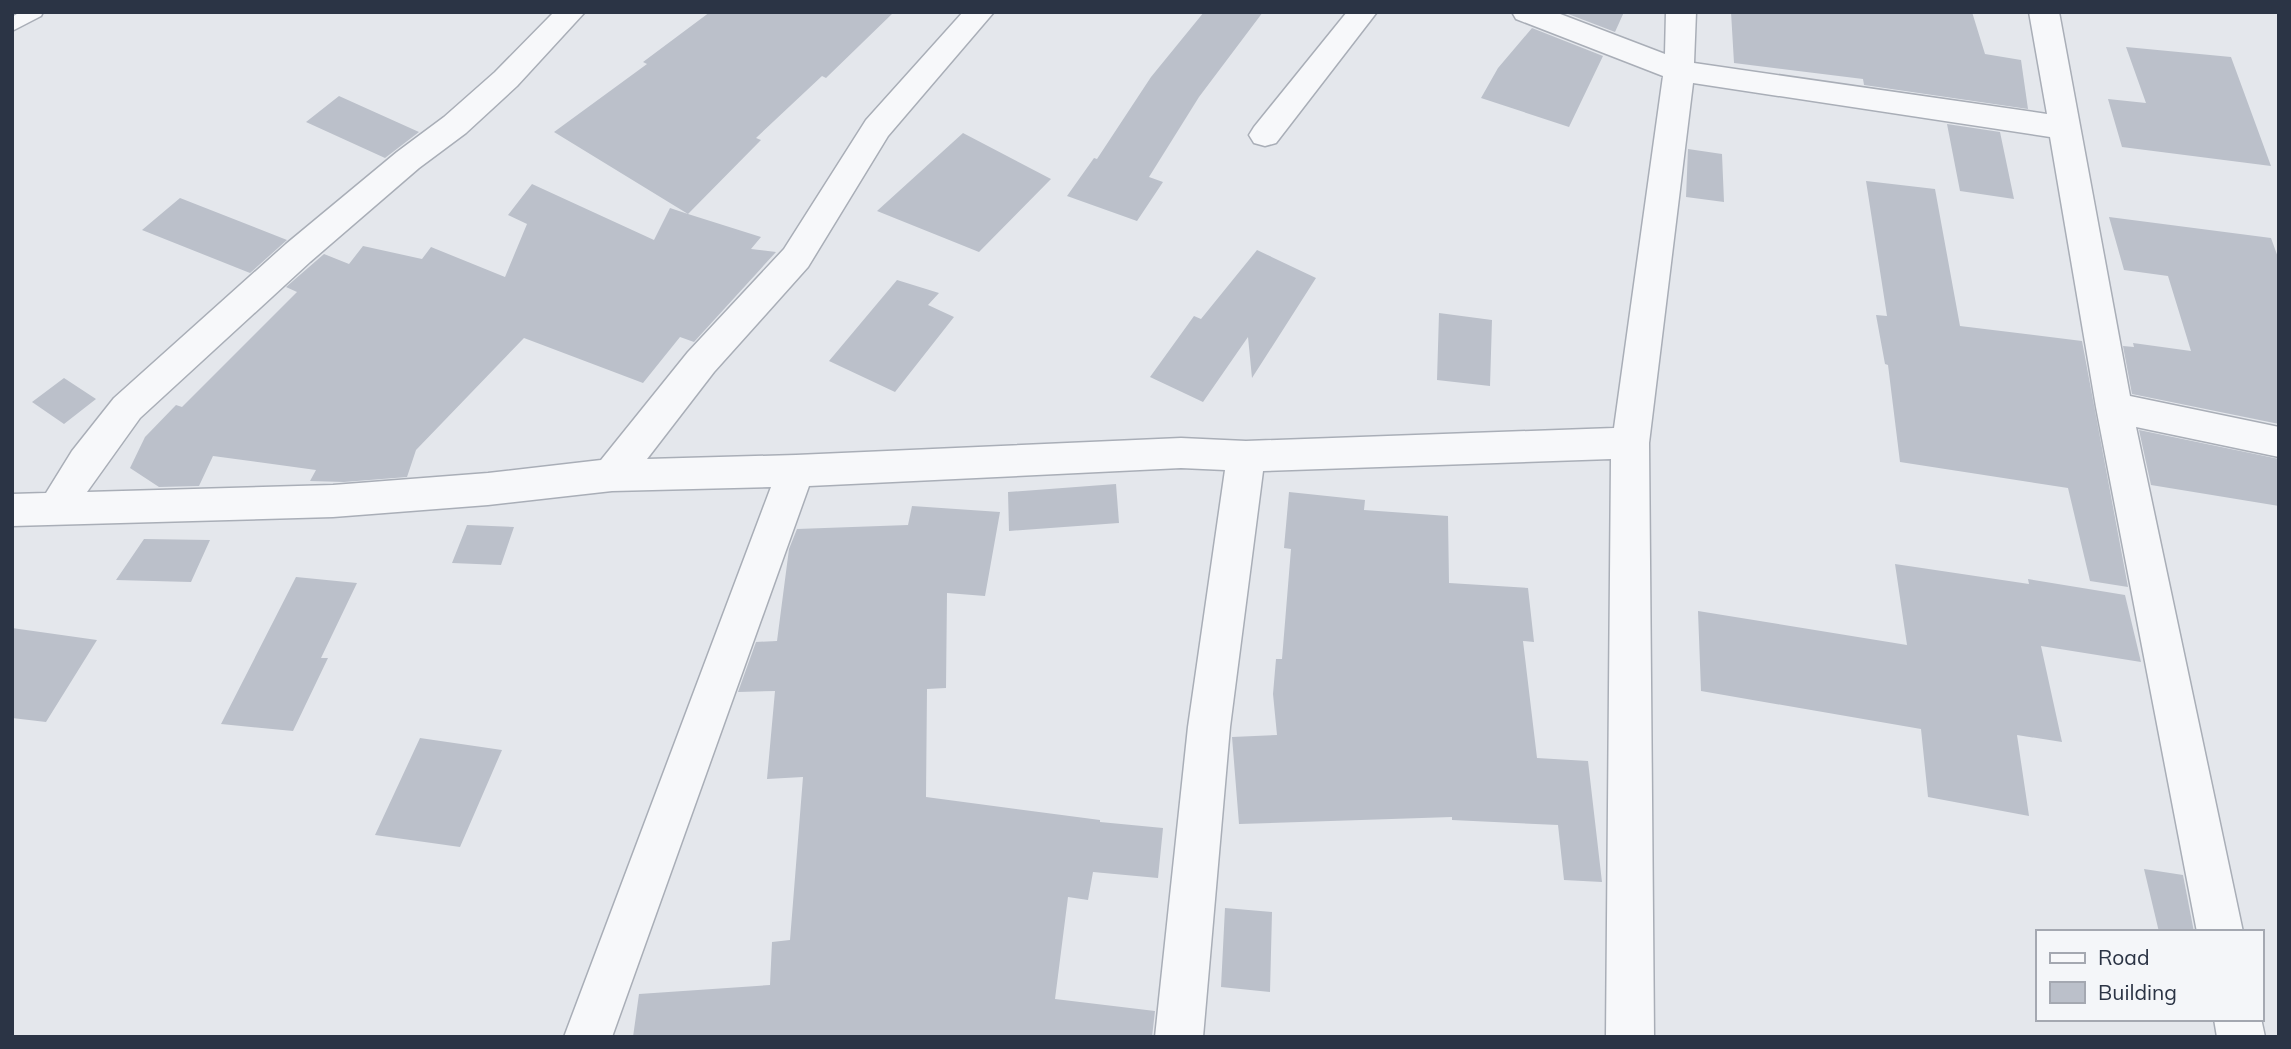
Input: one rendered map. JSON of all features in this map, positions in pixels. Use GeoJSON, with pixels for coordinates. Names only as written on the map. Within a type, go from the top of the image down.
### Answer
{"type":"FeatureCollection","features":[{"type":"Feature","properties":{"kind":"street"},"geometry":{"type":"LineString","coordinates":[[58,507],[85,462],[127,408],[298,253],[408,160],[455,125],[506,79],[571,12]]}},
{"type":"Feature","properties":{"kind":"street"},"geometry":{"type":"LineString","coordinates":[[612,475],[701,362],[796,258],[877,128],[980,12]]}},
{"type":"Feature","properties":{"kind":"street"},"geometry":{"type":"LineString","coordinates":[[1265,135],[1363,12]]}},
{"type":"Feature","properties":{"kind":"street"},"geometry":{"type":"LineString","coordinates":[[1526,12],[1679,71],[2064,128]]}},
{"type":"Feature","properties":{"kind":"street"},"geometry":{"type":"LineString","coordinates":[[1630,1037],[1630,443],[1679,71],[1681,12]]}},
{"type":"Feature","properties":{"kind":"street"},"geometry":{"type":"LineString","coordinates":[[2043,12],[2114,407],[2220,930]]}},
{"type":"Feature","properties":{"kind":"street"},"geometry":{"type":"LineString","coordinates":[[2114,407],[2279,442]]}},
{"type":"Feature","properties":{"kind":"street"},"geometry":{"type":"LineString","coordinates":[[12,510],[333,501],[488,489],[612,475],[796,471],[1181,453],[1246,456],[1630,443]]}},
{"type":"Feature","properties":{"kind":"street"},"geometry":{"type":"LineString","coordinates":[[1179,1037],[1209,727],[1246,456]]}},
{"type":"Feature","properties":{"kind":"street"},"geometry":{"type":"LineString","coordinates":[[588,1037],[796,471]]}},
{"type":"Feature","properties":{"kind":"lane"},"geometry":{"type":"LineString","coordinates":[[12,25],[34,12]]}},
{"type":"Feature","properties":{"kind":"building"},"geometry":{"type":"Polygon","coordinates":[[[710,12],[894,12],[826,78],[822,76],[756,138],[761,140],[688,214],[554,132],[647,64],[643,62],[710,12]]]}},
{"type":"Feature","properties":{"kind":"building"},"geometry":{"type":"Polygon","coordinates":[[[1204,12],[1263,12],[1199,97],[1149,177],[1163,182],[1137,221],[1067,196],[1094,158],[1097,159],[1151,77],[1204,12]]]}},
{"type":"Feature","properties":{"kind":"building"},"geometry":{"type":"Polygon","coordinates":[[[1563,12],[1624,12],[1615,32],[1563,12]]]}},
{"type":"Feature","properties":{"kind":"building"},"geometry":{"type":"Polygon","coordinates":[[[1731,12],[1972,12],[1985,54],[2021,60],[2028,109],[1864,85],[1863,79],[1734,63],[1731,12]]]}},
{"type":"Feature","properties":{"kind":"building"},"geometry":{"type":"Polygon","coordinates":[[[1532,28],[1603,56],[1569,127],[1481,98],[1498,68],[1532,28]]]}},
{"type":"Feature","properties":{"kind":"building"},"geometry":{"type":"Polygon","coordinates":[[[2126,47],[2231,57],[2271,166],[2122,147],[2108,99],[2146,103],[2126,47]]]}},
{"type":"Feature","properties":{"kind":"building"},"geometry":{"type":"Polygon","coordinates":[[[339,96],[419,132],[385,158],[306,122],[339,96]]]}},
{"type":"Feature","properties":{"kind":"building"},"geometry":{"type":"Polygon","coordinates":[[[1947,124],[2000,132],[2014,199],[1960,191],[1947,124]]]}},
{"type":"Feature","properties":{"kind":"building"},"geometry":{"type":"Polygon","coordinates":[[[963,133],[1051,179],[979,252],[877,211],[963,133]]]}},
{"type":"Feature","properties":{"kind":"building"},"geometry":{"type":"Polygon","coordinates":[[[1688,149],[1722,154],[1724,202],[1686,197],[1688,149]]]}},
{"type":"Feature","properties":{"kind":"building"},"geometry":{"type":"Polygon","coordinates":[[[1866,181],[1935,189],[1960,326],[2082,341],[2128,587],[2090,581],[2068,488],[1900,462],[1888,365],[1885,364],[1876,315],[1887,316],[1866,181]]]}},
{"type":"Feature","properties":{"kind":"building"},"geometry":{"type":"Polygon","coordinates":[[[532,184],[654,240],[670,208],[761,237],[751,249],[776,252],[694,342],[680,337],[643,383],[524,338],[416,450],[407,477],[344,482],[310,481],[316,470],[213,456],[199,486],[159,487],[130,468],[145,437],[176,405],[182,407],[297,292],[286,287],[324,254],[349,264],[363,246],[422,259],[431,247],[505,277],[527,224],[508,215],[532,184]]]}},
{"type":"Feature","properties":{"kind":"building"},"geometry":{"type":"Polygon","coordinates":[[[180,198],[287,240],[250,273],[142,230],[180,198]]]}},
{"type":"Feature","properties":{"kind":"building"},"geometry":{"type":"Polygon","coordinates":[[[2109,217],[2271,238],[2279,260],[2279,424],[2132,394],[2123,346],[2134,347],[2133,343],[2191,351],[2168,276],[2124,270],[2109,217]]]}},
{"type":"Feature","properties":{"kind":"building"},"geometry":{"type":"Polygon","coordinates":[[[1257,250],[1316,278],[1252,378],[1248,337],[1203,402],[1150,377],[1194,316],[1201,319],[1257,250]]]}},
{"type":"Feature","properties":{"kind":"building"},"geometry":{"type":"Polygon","coordinates":[[[897,280],[939,293],[928,305],[954,317],[895,392],[829,361],[897,280]]]}},
{"type":"Feature","properties":{"kind":"building"},"geometry":{"type":"Polygon","coordinates":[[[1439,313],[1492,320],[1490,386],[1437,380],[1439,313]]]}},
{"type":"Feature","properties":{"kind":"building"},"geometry":{"type":"Polygon","coordinates":[[[64,378],[96,399],[64,424],[32,402],[64,378]]]}},
{"type":"Feature","properties":{"kind":"building"},"geometry":{"type":"Polygon","coordinates":[[[2139,430],[2279,459],[2279,506],[2151,485],[2139,430]]]}},
{"type":"Feature","properties":{"kind":"building"},"geometry":{"type":"Polygon","coordinates":[[[1116,484],[1119,523],[1009,531],[1008,492],[1116,484]]]}},
{"type":"Feature","properties":{"kind":"building"},"geometry":{"type":"Polygon","coordinates":[[[1289,492],[1365,500],[1364,510],[1448,516],[1449,583],[1528,588],[1534,642],[1523,641],[1537,758],[1588,761],[1602,882],[1564,880],[1558,825],[1452,820],[1452,817],[1239,824],[1232,737],[1277,735],[1273,694],[1276,659],[1282,659],[1291,549],[1284,548],[1289,492]]]}},
{"type":"Feature","properties":{"kind":"building"},"geometry":{"type":"Polygon","coordinates":[[[912,506],[1000,512],[985,596],[947,593],[946,688],[927,689],[926,797],[1100,822],[1163,828],[1158,878],[1093,872],[1088,900],[1068,897],[1055,999],[1155,1011],[1152,1037],[633,1037],[639,994],[770,985],[772,942],[790,940],[803,777],[767,779],[775,691],[738,692],[756,642],[777,641],[789,549],[797,529],[908,525],[912,506]]]}},
{"type":"Feature","properties":{"kind":"building"},"geometry":{"type":"Polygon","coordinates":[[[467,525],[514,527],[501,565],[452,563],[467,525]]]}},
{"type":"Feature","properties":{"kind":"building"},"geometry":{"type":"Polygon","coordinates":[[[144,539],[210,540],[191,582],[116,580],[144,539]]]}},
{"type":"Feature","properties":{"kind":"building"},"geometry":{"type":"Polygon","coordinates":[[[1895,564],[2029,584],[2028,579],[2125,595],[2141,662],[2041,646],[2062,742],[2017,735],[2029,816],[1928,797],[1921,729],[1701,691],[1698,611],[1907,645],[1895,564]]]}},
{"type":"Feature","properties":{"kind":"building"},"geometry":{"type":"Polygon","coordinates":[[[296,577],[357,583],[321,658],[328,658],[293,731],[221,724],[296,577]]]}},
{"type":"Feature","properties":{"kind":"building"},"geometry":{"type":"Polygon","coordinates":[[[12,628],[97,640],[46,722],[12,718],[12,628]]]}},
{"type":"Feature","properties":{"kind":"building"},"geometry":{"type":"Polygon","coordinates":[[[420,738],[502,750],[460,847],[375,835],[420,738]]]}},
{"type":"Feature","properties":{"kind":"building"},"geometry":{"type":"Polygon","coordinates":[[[2144,869],[2183,875],[2194,930],[2159,930],[2144,869]]]}},
{"type":"Feature","properties":{"kind":"building"},"geometry":{"type":"Polygon","coordinates":[[[1225,908],[1272,912],[1270,992],[1221,987],[1225,908]]]}}]}
